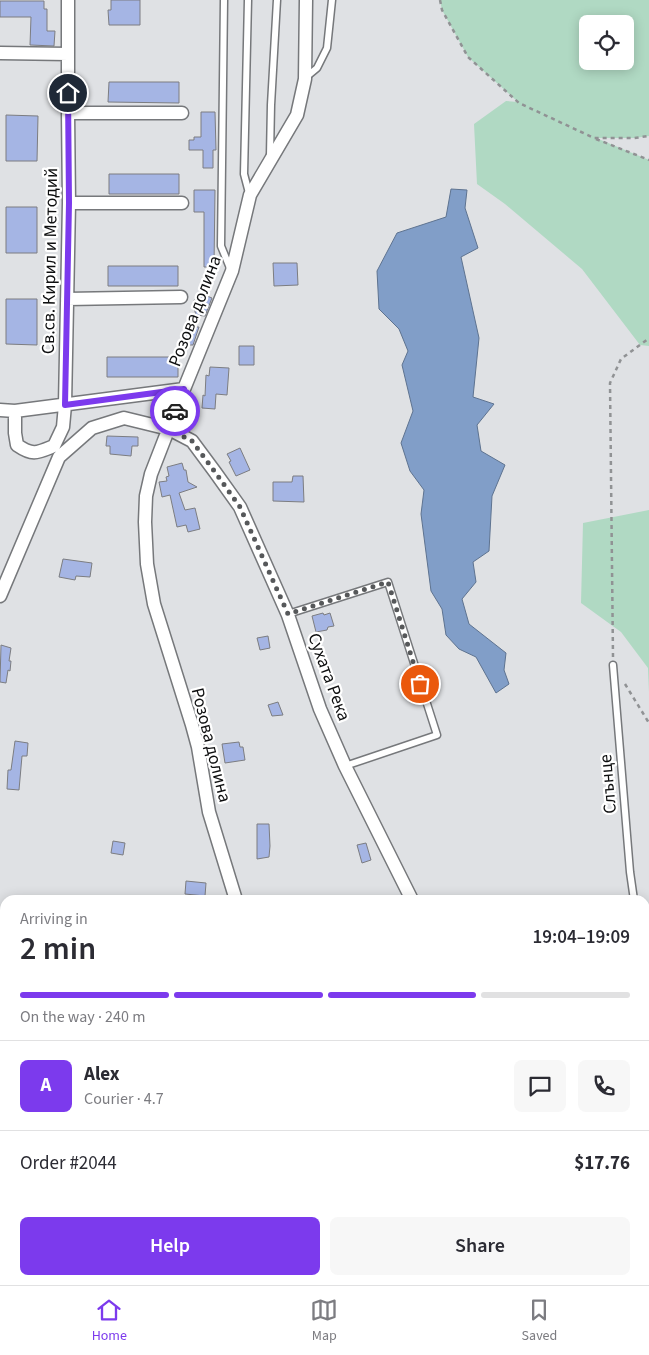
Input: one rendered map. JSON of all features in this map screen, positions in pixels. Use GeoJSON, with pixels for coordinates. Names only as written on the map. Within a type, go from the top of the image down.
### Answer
{"type":"FeatureCollection","features":[{"type":"Feature","properties":{"kind":"street","name":"Св.св. Кирил и Методий"},"geometry":{"type":"LineString","coordinates":[[0,596],[56,452],[63,427],[68,299],[68,0]]}},
{"type":"Feature","properties":{"kind":"street","name":"Розова долина"},"geometry":{"type":"LineString","coordinates":[[234,895],[209,812],[198,747],[192,725],[154,604],[147,564],[146,496],[151,474],[232,271],[250,195],[297,115],[305,79],[306,0]]}},
{"type":"Feature","properties":{"kind":"street"},"geometry":{"type":"LineString","coordinates":[[0,54],[68,54]]}},
{"type":"Feature","properties":{"kind":"street"},"geometry":{"type":"LineString","coordinates":[[68,113],[182,113]]}},
{"type":"Feature","properties":{"kind":"street"},"geometry":{"type":"LineString","coordinates":[[69,203],[182,203]]}},
{"type":"Feature","properties":{"kind":"street"},"geometry":{"type":"LineString","coordinates":[[68,299],[181,297]]}},
{"type":"Feature","properties":{"kind":"street"},"geometry":{"type":"LineString","coordinates":[[0,410],[15,411],[184,389]]}},
{"type":"Feature","properties":{"kind":"street"},"geometry":{"type":"LineString","coordinates":[[15,411],[17,445],[24,450],[36,453],[56,452]]}},
{"type":"Feature","properties":{"kind":"street","name":"Сухата Река"},"geometry":{"type":"LineString","coordinates":[[56,452],[92,428],[124,418],[169,429],[192,441],[240,507],[288,614],[320,709],[345,766],[410,895]]}},
{"type":"Feature","properties":{"kind":"lane"},"geometry":{"type":"LineString","coordinates":[[224,0],[221,246],[232,271]]}},
{"type":"Feature","properties":{"kind":"lane"},"geometry":{"type":"LineString","coordinates":[[248,0],[244,174],[250,195]]}},
{"type":"Feature","properties":{"kind":"lane"},"geometry":{"type":"LineString","coordinates":[[270,161],[277,0]]}},
{"type":"Feature","properties":{"kind":"lane"},"geometry":{"type":"LineString","coordinates":[[305,79],[316,68],[327,48],[332,0]]}},
{"type":"Feature","properties":{"kind":"lane"},"geometry":{"type":"LineString","coordinates":[[288,614],[388,582],[437,735],[345,766]]}},
{"type":"Feature","properties":{"kind":"lane","name":"Слънце"},"geometry":{"type":"LineString","coordinates":[[613,664],[633,895]]}},
{"type":"Feature","properties":{"kind":"path"},"geometry":{"type":"LineString","coordinates":[[440,0],[442,10],[468,57],[519,103],[594,138],[649,160]]}},
{"type":"Feature","properties":{"kind":"path"},"geometry":{"type":"LineString","coordinates":[[594,138],[649,136]]}},
{"type":"Feature","properties":{"kind":"path"},"geometry":{"type":"LineString","coordinates":[[649,340],[622,359],[610,383],[613,664],[649,723]]}},
{"type":"Feature","properties":{"kind":"green space"},"geometry":{"type":"Polygon","coordinates":[[[440,0],[649,0],[649,136],[596,138],[649,160],[649,346],[640,345],[582,269],[505,204],[477,184],[474,124],[506,101],[518,102],[468,57],[442,10],[440,0]]]}},
{"type":"Feature","properties":{"kind":"green space"},"geometry":{"type":"Polygon","coordinates":[[[649,510],[649,692],[648,668],[621,632],[581,603],[583,523],[649,510]]]}},
{"type":"Feature","properties":{"kind":"water"},"geometry":{"type":"Polygon","coordinates":[[[451,189],[467,190],[465,208],[478,248],[461,257],[479,338],[473,397],[494,404],[477,425],[481,451],[505,465],[492,496],[489,551],[473,562],[476,582],[462,599],[469,624],[506,653],[504,670],[509,684],[496,693],[476,657],[459,649],[446,635],[442,609],[431,591],[421,514],[424,490],[410,471],[401,443],[413,411],[402,365],[408,351],[399,329],[379,309],[377,271],[397,233],[446,217],[451,189]]]}},
{"type":"Feature","properties":{"kind":"building"},"geometry":{"type":"Polygon","coordinates":[[[111,0],[140,0],[140,25],[109,25],[108,10],[111,10],[111,0]]]}},
{"type":"Feature","properties":{"kind":"building"},"geometry":{"type":"Polygon","coordinates":[[[0,1],[44,1],[44,9],[47,9],[47,31],[55,31],[54,46],[30,45],[31,17],[0,17],[0,1]]]}},
{"type":"Feature","properties":{"kind":"building"},"geometry":{"type":"Polygon","coordinates":[[[109,82],[179,82],[179,103],[108,102],[109,82]]]}},
{"type":"Feature","properties":{"kind":"building"},"geometry":{"type":"Polygon","coordinates":[[[201,112],[215,112],[216,150],[213,150],[213,168],[203,168],[203,150],[189,150],[189,140],[194,140],[194,137],[201,137],[201,112]]]}},
{"type":"Feature","properties":{"kind":"building"},"geometry":{"type":"Polygon","coordinates":[[[6,115],[38,116],[37,161],[6,161],[6,115]]]}},
{"type":"Feature","properties":{"kind":"building"},"geometry":{"type":"Polygon","coordinates":[[[109,174],[179,174],[179,194],[109,194],[109,174]]]}},
{"type":"Feature","properties":{"kind":"building"},"geometry":{"type":"Polygon","coordinates":[[[194,190],[215,190],[214,267],[204,267],[204,212],[194,212],[194,190]]]}},
{"type":"Feature","properties":{"kind":"building"},"geometry":{"type":"Polygon","coordinates":[[[6,207],[37,207],[37,253],[6,253],[6,207]]]}},
{"type":"Feature","properties":{"kind":"building"},"geometry":{"type":"Polygon","coordinates":[[[273,263],[297,263],[298,285],[274,286],[273,263]]]}},
{"type":"Feature","properties":{"kind":"building"},"geometry":{"type":"Polygon","coordinates":[[[108,266],[178,266],[178,286],[108,286],[108,266]]]}},
{"type":"Feature","properties":{"kind":"building"},"geometry":{"type":"Polygon","coordinates":[[[202,294],[212,298],[205,316],[196,315],[194,308],[194,300],[199,302],[202,294]]]}},
{"type":"Feature","properties":{"kind":"building"},"geometry":{"type":"Polygon","coordinates":[[[6,299],[37,299],[37,345],[6,344],[6,299]]]}},
{"type":"Feature","properties":{"kind":"building"},"geometry":{"type":"Polygon","coordinates":[[[186,327],[199,327],[193,345],[186,345],[186,327]]]}},
{"type":"Feature","properties":{"kind":"building"},"geometry":{"type":"Polygon","coordinates":[[[239,346],[254,346],[254,365],[239,365],[239,346]]]}},
{"type":"Feature","properties":{"kind":"building"},"geometry":{"type":"Polygon","coordinates":[[[107,357],[178,357],[178,377],[107,377],[107,357]]]}},
{"type":"Feature","properties":{"kind":"building"},"geometry":{"type":"Polygon","coordinates":[[[210,367],[229,368],[227,395],[216,394],[215,409],[202,408],[203,395],[205,396],[206,375],[209,376],[210,367]]]}},
{"type":"Feature","properties":{"kind":"building"},"geometry":{"type":"Polygon","coordinates":[[[107,436],[138,437],[138,446],[132,446],[131,456],[110,454],[110,446],[106,446],[107,436]]]}},
{"type":"Feature","properties":{"kind":"building"},"geometry":{"type":"Polygon","coordinates":[[[240,448],[250,470],[236,476],[227,454],[240,448]]]}},
{"type":"Feature","properties":{"kind":"building"},"geometry":{"type":"Polygon","coordinates":[[[182,463],[184,470],[186,470],[188,482],[197,487],[179,493],[185,510],[195,508],[200,529],[188,532],[186,525],[177,527],[170,495],[162,497],[159,482],[167,481],[166,477],[169,476],[167,467],[182,463]]]}},
{"type":"Feature","properties":{"kind":"building"},"geometry":{"type":"Polygon","coordinates":[[[293,476],[303,476],[304,502],[273,501],[273,482],[292,482],[293,476]]]}},
{"type":"Feature","properties":{"kind":"building"},"geometry":{"type":"Polygon","coordinates":[[[63,559],[92,563],[90,577],[76,576],[75,580],[59,577],[63,559]]]}},
{"type":"Feature","properties":{"kind":"building"},"geometry":{"type":"Polygon","coordinates":[[[323,613],[324,615],[330,613],[334,626],[328,627],[327,630],[316,632],[312,616],[323,613]]]}},
{"type":"Feature","properties":{"kind":"building"},"geometry":{"type":"Polygon","coordinates":[[[268,636],[270,648],[260,650],[257,638],[268,636]]]}},
{"type":"Feature","properties":{"kind":"building"},"geometry":{"type":"Polygon","coordinates":[[[1,645],[11,648],[10,671],[8,670],[6,683],[0,682],[1,645]]]}},
{"type":"Feature","properties":{"kind":"building"},"geometry":{"type":"Polygon","coordinates":[[[278,702],[283,715],[272,716],[268,705],[278,702]]]}},
{"type":"Feature","properties":{"kind":"building"},"geometry":{"type":"Polygon","coordinates":[[[15,741],[28,743],[27,756],[22,756],[19,790],[7,789],[8,770],[11,770],[15,741]]]}},
{"type":"Feature","properties":{"kind":"building"},"geometry":{"type":"Polygon","coordinates":[[[239,742],[240,747],[243,747],[245,760],[225,763],[222,744],[239,742]]]}},
{"type":"Feature","properties":{"kind":"building"},"geometry":{"type":"Polygon","coordinates":[[[257,824],[269,824],[269,857],[257,859],[257,824]]]}},
{"type":"Feature","properties":{"kind":"building"},"geometry":{"type":"Polygon","coordinates":[[[113,841],[125,843],[123,855],[111,853],[113,841]]]}},
{"type":"Feature","properties":{"kind":"building"},"geometry":{"type":"Polygon","coordinates":[[[366,843],[371,860],[362,863],[357,845],[366,843]]]}},
{"type":"Feature","properties":{"kind":"building"},"geometry":{"type":"Polygon","coordinates":[[[186,881],[206,883],[205,895],[185,894],[186,881]]]}},
{"type":"Feature","properties":{"kind":"way so far"},"geometry":{"type":"LineString","coordinates":[[175,411],[169,429],[192,441],[240,507],[288,614],[388,582],[420,684]]}},
{"type":"Feature","properties":{"kind":"route"},"geometry":{"type":"LineString","coordinates":[[68,93],[69,203],[65,405],[184,389],[175,411]]}}]}
